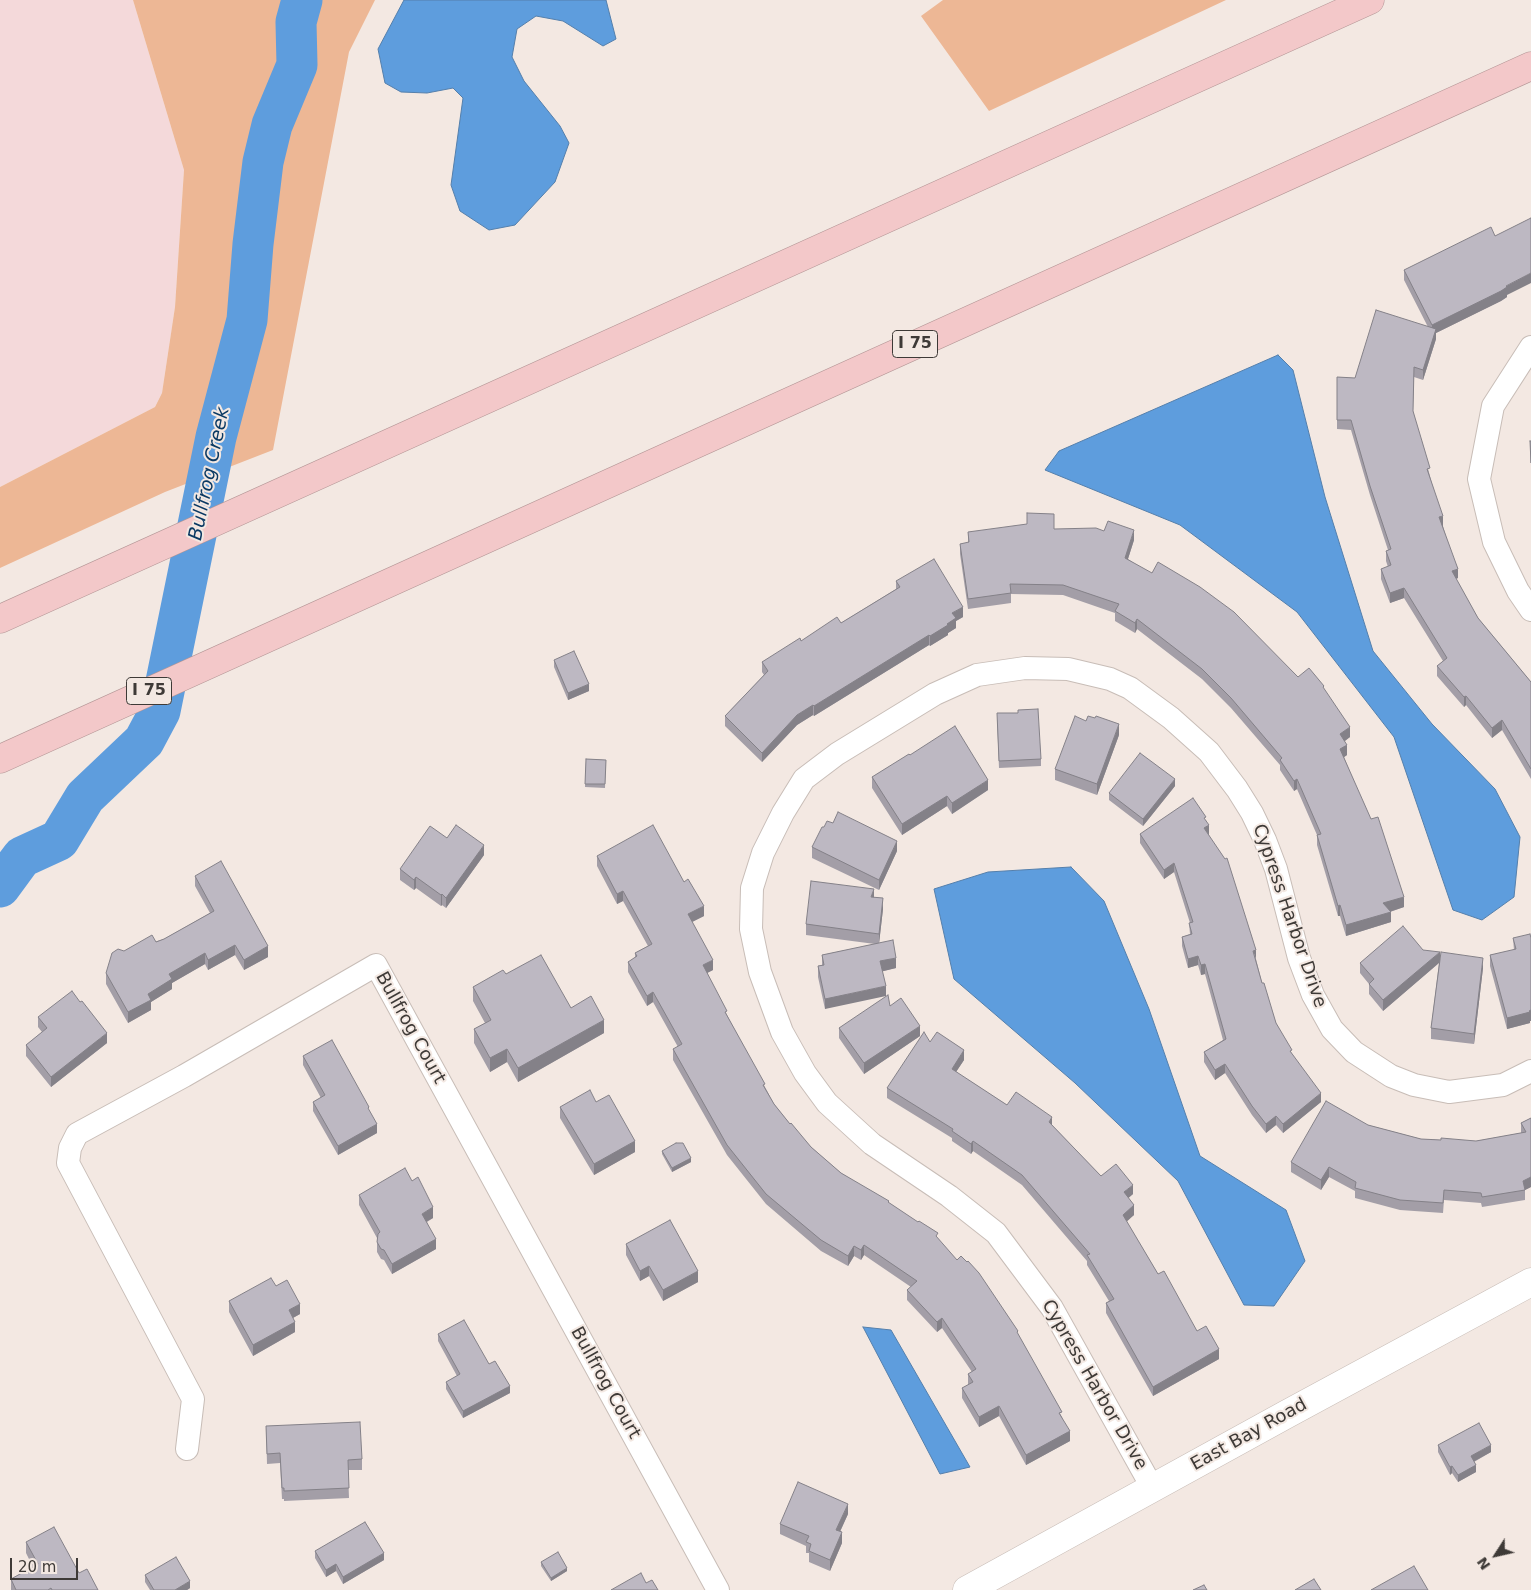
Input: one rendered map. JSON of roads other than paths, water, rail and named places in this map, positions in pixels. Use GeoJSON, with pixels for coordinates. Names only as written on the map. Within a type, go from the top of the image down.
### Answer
{"type":"FeatureCollection","features":[{"type":"Feature","properties":{"kind":"highway"},"geometry":{"type":"LineString","coordinates":[[0,619],[1370,0]]}},
{"type":"Feature","properties":{"kind":"highway","name":"I 75"},"geometry":{"type":"LineString","coordinates":[[0,759],[1531,66]]}},
{"type":"Feature","properties":{"kind":"street"},"geometry":{"type":"LineString","coordinates":[[1531,347],[1493,406],[1479,479],[1494,542],[1518,591],[1531,610]]}},
{"type":"Feature","properties":{"kind":"street","name":"Cypress Harbor Drive"},"geometry":{"type":"LineString","coordinates":[[1152,1489],[1052,1308],[996,1233],[949,1196],[872,1144],[827,1103],[805,1072],[782,1032],[760,972],[751,929],[752,888],[763,853],[783,813],[804,779],[837,754],[935,694],[977,675],[1025,668],[1068,669],[1110,679],[1130,688],[1171,718],[1209,752],[1238,789],[1262,833],[1276,869],[1299,958],[1313,995],[1332,1029],[1354,1052],[1390,1076],[1414,1085],[1449,1092],[1503,1085],[1531,1071]]}},
{"type":"Feature","properties":{"kind":"street","name":"Bullfrog Court"},"geometry":{"type":"LineString","coordinates":[[187,1449],[192,1399],[68,1163],[70,1148],[77,1134],[184,1076],[376,965],[718,1590]]}},
{"type":"Feature","properties":{"kind":"street","name":"East Bay Road"},"geometry":{"type":"LineString","coordinates":[[967,1590],[1531,1282]]}},
{"type":"Feature","properties":{"kind":"water"},"geometry":{"type":"Polygon","coordinates":[[[404,0],[606,0],[616,39],[603,46],[563,21],[536,16],[517,29],[512,57],[524,81],[560,126],[569,143],[555,182],[515,225],[489,230],[460,211],[451,185],[463,98],[453,88],[427,93],[401,92],[385,83],[378,49],[404,0]]]}},
{"type":"Feature","properties":{"kind":"water"},"geometry":{"type":"Polygon","coordinates":[[[1278,355],[1293,370],[1325,497],[1373,651],[1432,724],[1495,789],[1520,837],[1514,897],[1482,920],[1453,910],[1394,737],[1297,612],[1180,525],[1045,470],[1059,451],[1278,355]]]}},
{"type":"Feature","properties":{"kind":"water"},"geometry":{"type":"Polygon","coordinates":[[[1071,867],[1104,901],[1149,1009],[1200,1156],[1286,1210],[1305,1261],[1274,1306],[1244,1305],[1178,1181],[1075,1083],[954,979],[934,889],[988,872],[1071,867]]]}},
{"type":"Feature","properties":{"kind":"water"},"geometry":{"type":"Polygon","coordinates":[[[863,1327],[891,1330],[970,1467],[940,1474],[863,1327]]]}},
{"type":"Feature","properties":{"kind":"waterway","name":"Bullfrog Creek"},"geometry":{"type":"LineString","coordinates":[[0,887],[22,857],[59,840],[85,797],[144,741],[160,711],[216,437],[247,320],[253,244],[263,162],[272,125],[297,65],[296,22],[302,0]]}}]}
